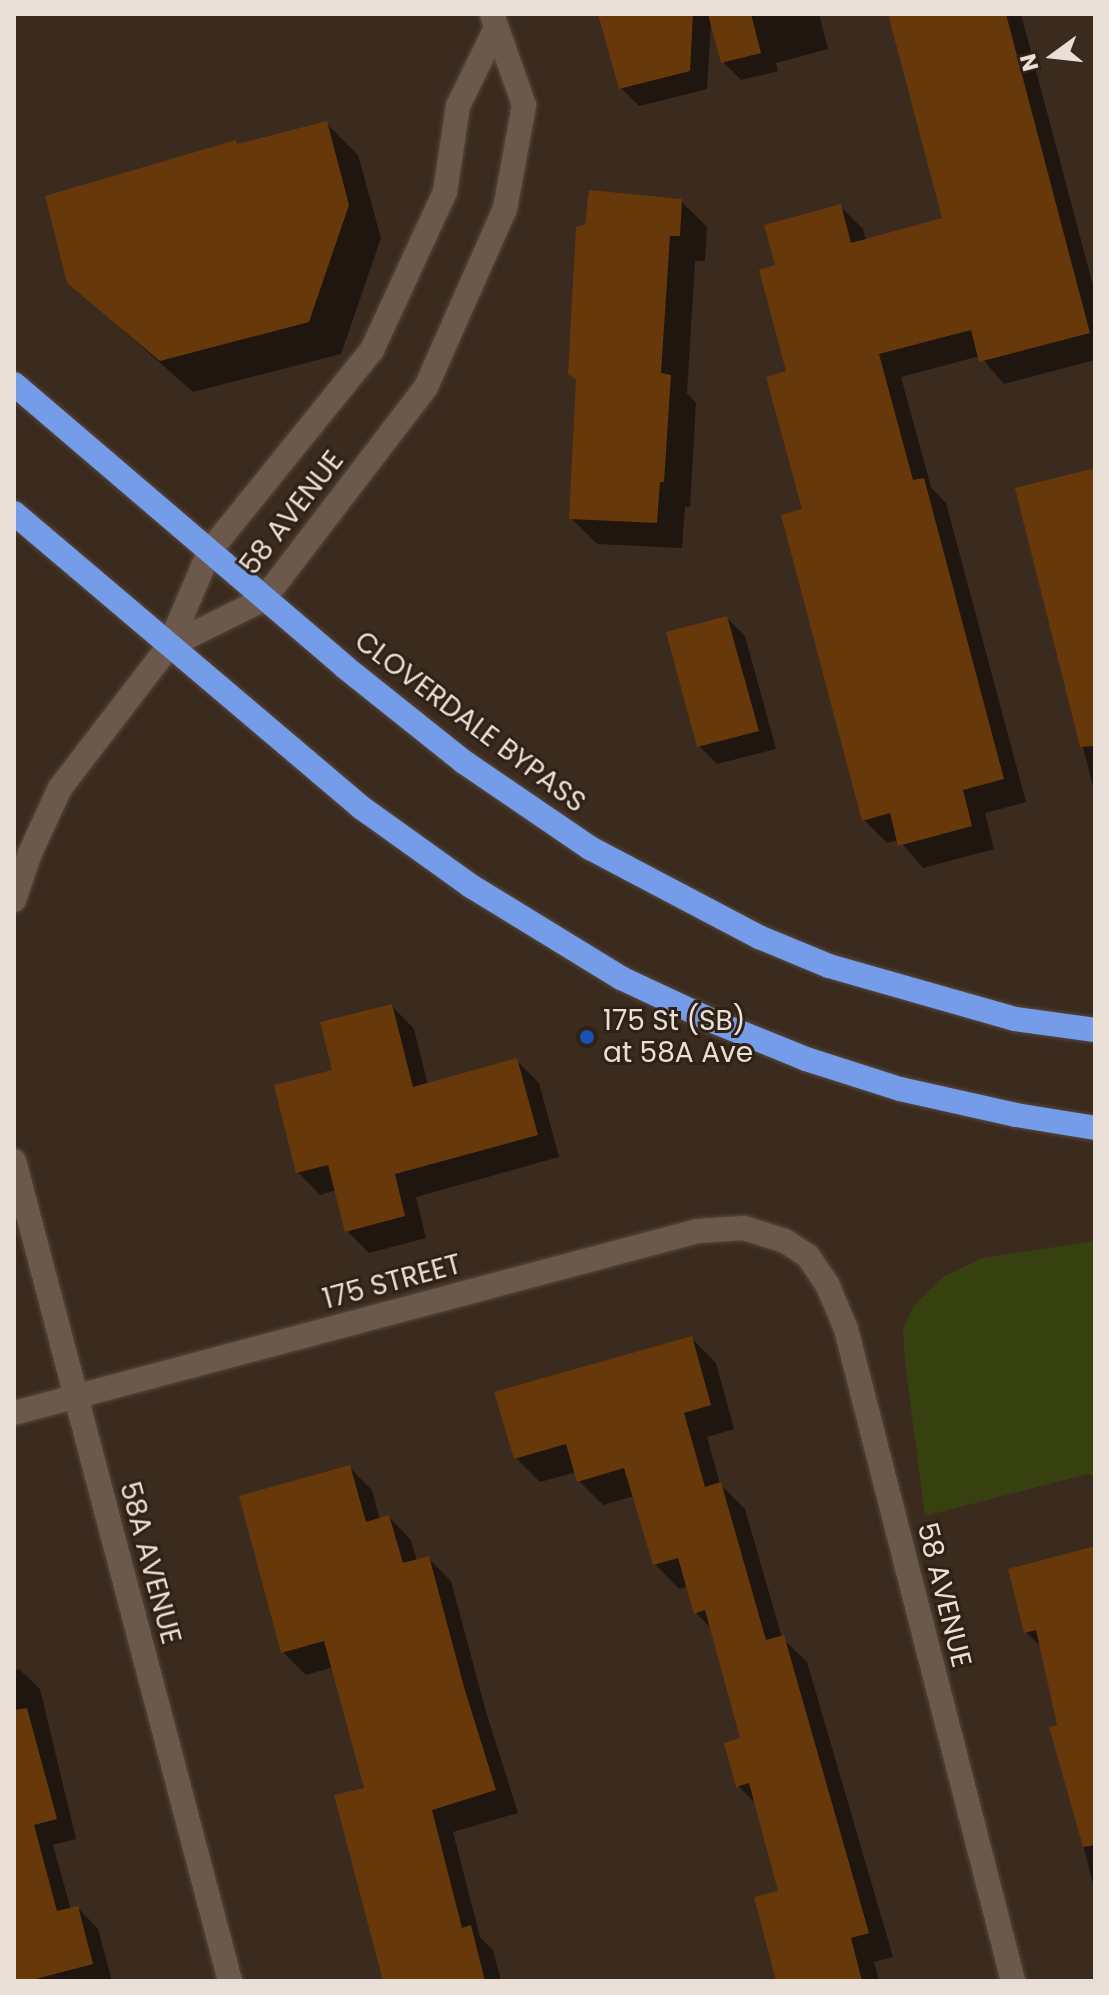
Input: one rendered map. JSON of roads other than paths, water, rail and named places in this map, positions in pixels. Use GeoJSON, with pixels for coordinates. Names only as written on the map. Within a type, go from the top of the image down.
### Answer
{"type":"FeatureCollection","features":[{"type":"Feature","properties":{"kind":"highway","name":"CLOVERDALE BYPASS"},"geometry":{"type":"LineString","coordinates":[[14,384],[264,599],[464,762],[590,848],[759,937],[829,966],[1015,1019],[1095,1030]]}},
{"type":"Feature","properties":{"kind":"highway"},"geometry":{"type":"LineString","coordinates":[[14,513],[362,808],[471,886],[621,978],[715,1022],[833,1068],[900,1089],[1001,1112],[1095,1128]]}},
{"type":"Feature","properties":{"kind":"street","name":"58 AVENUE"},"geometry":{"type":"LineString","coordinates":[[169,646],[209,552],[372,350],[445,192],[458,106],[494,22]]}},
{"type":"Feature","properties":{"kind":"street","name":"58 AVENUE"},"geometry":{"type":"LineString","coordinates":[[169,646],[264,599],[426,387],[505,209],[524,105],[494,22]]}},
{"type":"Feature","properties":{"kind":"street"},"geometry":{"type":"LineString","coordinates":[[14,900],[30,853],[60,788],[169,646]]}},
{"type":"Feature","properties":{"kind":"street","name":"58A AVENUE"},"geometry":{"type":"LineString","coordinates":[[14,1161],[230,1981]]}},
{"type":"Feature","properties":{"kind":"street","name":"175 STREET"},"geometry":{"type":"LineString","coordinates":[[14,1413],[698,1231],[744,1228],[785,1241]]}},
{"type":"Feature","properties":{"kind":"street","name":"58 AVENUE"},"geometry":{"type":"LineString","coordinates":[[785,1241],[808,1256],[827,1284],[846,1329],[1013,1981]]}},
{"type":"Feature","properties":{"kind":"place","name":"175 St (SB) at 58A Ave"},"geometry":{"type":"Point","coordinates":[587,1037]}}]}
